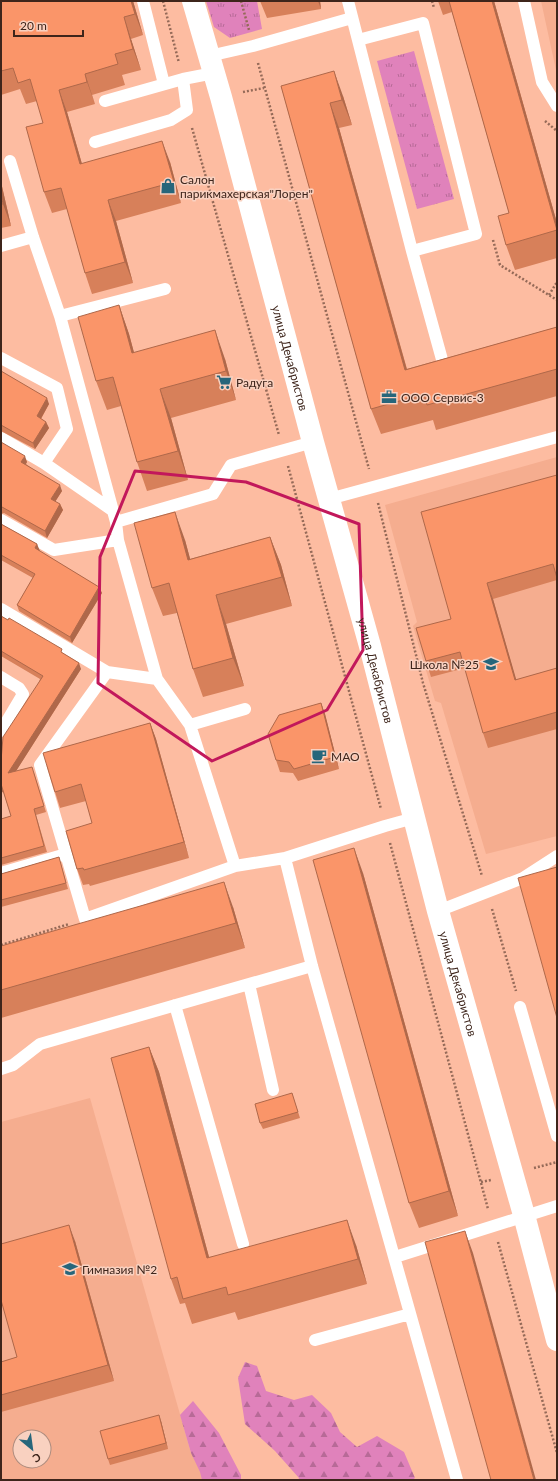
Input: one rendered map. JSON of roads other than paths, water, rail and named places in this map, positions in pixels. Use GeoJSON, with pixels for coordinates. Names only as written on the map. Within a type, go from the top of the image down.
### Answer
{"type":"FeatureCollection","features":[{"type":"Feature","properties":{"kind":"street","name":"улица Декабристов"},"geometry":{"type":"LineString","coordinates":[[193,1],[372,653],[438,911],[524,1215],[557,1340]]}},
{"type":"Feature","properties":{"kind":"lane"},"geometry":{"type":"LineString","coordinates":[[143,1],[164,84]]}},
{"type":"Feature","properties":{"kind":"lane"},"geometry":{"type":"LineString","coordinates":[[348,1],[412,251],[446,374]]}},
{"type":"Feature","properties":{"kind":"lane"},"geometry":{"type":"LineString","coordinates":[[524,1],[542,82],[557,106]]}},
{"type":"Feature","properties":{"kind":"lane"},"geometry":{"type":"LineString","coordinates":[[105,101],[183,79],[211,64],[253,46],[352,18]]}},
{"type":"Feature","properties":{"kind":"lane"},"geometry":{"type":"LineString","coordinates":[[358,40],[423,23],[476,234],[412,251]]}},
{"type":"Feature","properties":{"kind":"lane"},"geometry":{"type":"LineString","coordinates":[[95,142],[171,120],[187,110],[183,79]]}},
{"type":"Feature","properties":{"kind":"lane"},"geometry":{"type":"LineString","coordinates":[[10,161],[33,237],[60,316],[116,522],[118,540],[157,679],[190,725],[235,866]]}},
{"type":"Feature","properties":{"kind":"lane"},"geometry":{"type":"LineString","coordinates":[[1,246],[33,237]]}},
{"type":"Feature","properties":{"kind":"lane"},"geometry":{"type":"LineString","coordinates":[[60,316],[165,289]]}},
{"type":"Feature","properties":{"kind":"lane"},"geometry":{"type":"LineString","coordinates":[[1,358],[56,388],[66,429],[44,463]]}},
{"type":"Feature","properties":{"kind":"lane"},"geometry":{"type":"LineString","coordinates":[[329,499],[557,437]]}},
{"type":"Feature","properties":{"kind":"lane"},"geometry":{"type":"LineString","coordinates":[[1,438],[44,463],[112,510]]}},
{"type":"Feature","properties":{"kind":"lane"},"geometry":{"type":"LineString","coordinates":[[116,522],[213,494],[232,465],[313,442]]}},
{"type":"Feature","properties":{"kind":"lane"},"geometry":{"type":"LineString","coordinates":[[1,520],[54,550],[118,540]]}},
{"type":"Feature","properties":{"kind":"lane"},"geometry":{"type":"LineString","coordinates":[[1,609],[107,672],[157,679]]}},
{"type":"Feature","properties":{"kind":"lane"},"geometry":{"type":"LineString","coordinates":[[107,672],[40,765],[85,919],[235,866],[285,858],[414,818]]}},
{"type":"Feature","properties":{"kind":"lane"},"geometry":{"type":"LineString","coordinates":[[1,677],[19,688],[23,694],[1,731]]}},
{"type":"Feature","properties":{"kind":"lane"},"geometry":{"type":"LineString","coordinates":[[190,725],[246,709]]}},
{"type":"Feature","properties":{"kind":"lane"},"geometry":{"type":"LineString","coordinates":[[1,873],[66,854]]}},
{"type":"Feature","properties":{"kind":"lane"},"geometry":{"type":"LineString","coordinates":[[438,911],[523,878],[557,856]]}},
{"type":"Feature","properties":{"kind":"lane"},"geometry":{"type":"LineString","coordinates":[[285,858],[312,966],[457,1480]]}},
{"type":"Feature","properties":{"kind":"lane"},"geometry":{"type":"LineString","coordinates":[[1,1069],[13,1065],[40,1044],[312,966]]}},
{"type":"Feature","properties":{"kind":"lane"},"geometry":{"type":"LineString","coordinates":[[249,984],[273,1090]]}},
{"type":"Feature","properties":{"kind":"lane"},"geometry":{"type":"LineString","coordinates":[[175,1005],[243,1244]]}},
{"type":"Feature","properties":{"kind":"lane"},"geometry":{"type":"LineString","coordinates":[[520,1007],[557,1136]]}},
{"type":"Feature","properties":{"kind":"lane"},"geometry":{"type":"LineString","coordinates":[[395,1257],[524,1215],[557,1206]]}},
{"type":"Feature","properties":{"kind":"lane"},"geometry":{"type":"LineString","coordinates":[[315,1340],[410,1314]]}},
{"type":"Feature","properties":{"kind":"place","name":"Салон парикмахерская\"Лорен\""},"geometry":{"type":"Point","coordinates":[168,186]}},
{"type":"Feature","properties":{"kind":"place","name":"Радуга"},"geometry":{"type":"Point","coordinates":[224,382]}},
{"type":"Feature","properties":{"kind":"place","name":"ООО Сервис-3"},"geometry":{"type":"Point","coordinates":[389,397]}},
{"type":"Feature","properties":{"kind":"place","name":"Школа №25"},"geometry":{"type":"Point","coordinates":[491,664]}},
{"type":"Feature","properties":{"kind":"place","name":"МАО"},"geometry":{"type":"Point","coordinates":[319,756]}},
{"type":"Feature","properties":{"kind":"place","name":"Гимназия №2"},"geometry":{"type":"Point","coordinates":[70,1269]}}]}
